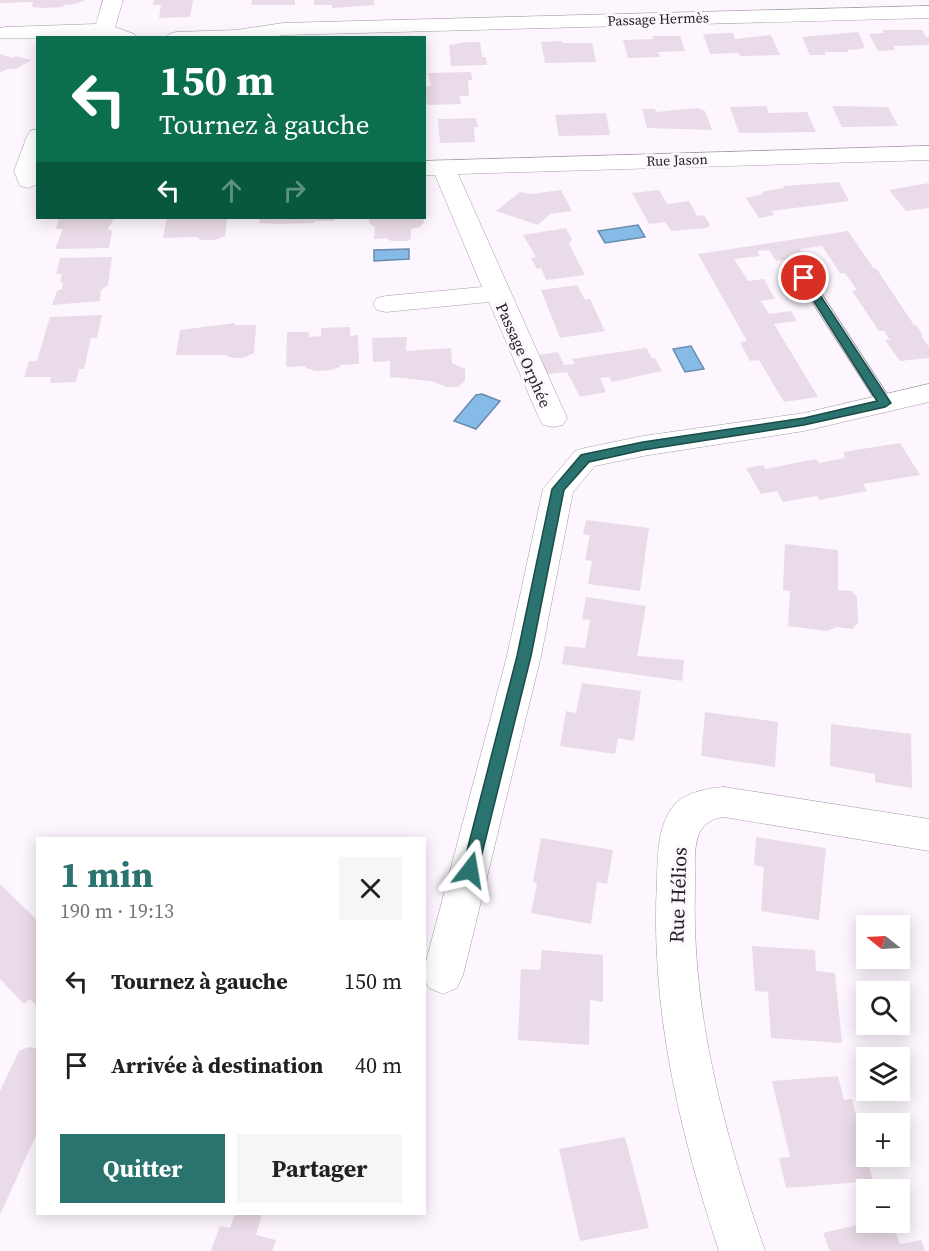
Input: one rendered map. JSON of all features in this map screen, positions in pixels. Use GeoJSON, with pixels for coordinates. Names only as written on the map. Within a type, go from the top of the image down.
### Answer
{"type":"FeatureCollection","features":[{"type":"Feature","properties":{"kind":"street"},"geometry":{"type":"LineString","coordinates":[[104,30],[113,0]]}},
{"type":"Feature","properties":{"kind":"street","name":"Passage Hermès"},"geometry":{"type":"LineString","coordinates":[[237,36],[283,29],[387,32],[929,12]]}},
{"type":"Feature","properties":{"kind":"street"},"geometry":{"type":"LineString","coordinates":[[5,33],[71,34],[104,30],[121,36]]}},
{"type":"Feature","properties":{"kind":"street"},"geometry":{"type":"LineString","coordinates":[[25,182],[26,171],[36,142]]}},
{"type":"Feature","properties":{"kind":"street","name":"Rue Jason"},"geometry":{"type":"LineString","coordinates":[[434,167],[929,153]]}},
{"type":"Feature","properties":{"kind":"street","name":"Passage Orphée"},"geometry":{"type":"LineString","coordinates":[[434,167],[496,293],[553,418]]}},
{"type":"Feature","properties":{"kind":"street","name":"Passage Orphée"},"geometry":{"type":"LineString","coordinates":[[386,304],[496,293]]}},
{"type":"Feature","properties":{"kind":"street"},"geometry":{"type":"LineString","coordinates":[[443,975],[524,656],[558,489],[585,458],[643,446],[804,422],[929,393]]}},
{"type":"Feature","properties":{"kind":"street","name":"Rue Hélios"},"geometry":{"type":"LineString","coordinates":[[742,1251],[722,1195],[704,1126],[677,977],[672,912],[682,824],[692,811],[708,803],[724,802],[929,835]]}},
{"type":"Feature","properties":{"kind":"lane"},"geometry":{"type":"LineString","coordinates":[[804,278],[885,403]]}},
{"type":"Feature","properties":{"kind":"water"},"geometry":{"type":"Polygon","coordinates":[[[638,225],[645,237],[605,243],[598,231],[638,225]]]}},
{"type":"Feature","properties":{"kind":"water"},"geometry":{"type":"Polygon","coordinates":[[[409,249],[409,259],[374,261],[374,250],[409,249]]]}},
{"type":"Feature","properties":{"kind":"water"},"geometry":{"type":"Polygon","coordinates":[[[691,346],[704,369],[685,372],[673,349],[691,346]]]}},
{"type":"Feature","properties":{"kind":"water"},"geometry":{"type":"Polygon","coordinates":[[[482,394],[500,401],[476,429],[454,421],[476,395],[482,394]]]}},
{"type":"Feature","properties":{"kind":"building"},"geometry":{"type":"Polygon","coordinates":[[[0,0],[85,0],[63,7],[44,8],[32,7],[33,2],[0,3],[0,0]]]}},
{"type":"Feature","properties":{"kind":"building"},"geometry":{"type":"Polygon","coordinates":[[[154,0],[193,0],[190,17],[159,18],[161,5],[153,5],[154,0]]]}},
{"type":"Feature","properties":{"kind":"building"},"geometry":{"type":"Polygon","coordinates":[[[252,0],[295,0],[295,5],[251,5],[252,0]]]}},
{"type":"Feature","properties":{"kind":"building"},"geometry":{"type":"Polygon","coordinates":[[[314,0],[374,0],[374,5],[332,8],[332,5],[314,5],[314,0]]]}},
{"type":"Feature","properties":{"kind":"building"},"geometry":{"type":"Polygon","coordinates":[[[882,30],[922,30],[926,37],[929,37],[929,45],[893,46],[895,50],[878,51],[869,34],[884,33],[882,30]]]}},
{"type":"Feature","properties":{"kind":"building"},"geometry":{"type":"Polygon","coordinates":[[[858,32],[865,47],[847,50],[848,52],[825,52],[826,55],[810,55],[802,37],[858,32]]]}},
{"type":"Feature","properties":{"kind":"building"},"geometry":{"type":"Polygon","coordinates":[[[733,33],[735,39],[771,35],[780,55],[710,54],[703,34],[733,33]]]}},
{"type":"Feature","properties":{"kind":"building"},"geometry":{"type":"Polygon","coordinates":[[[652,36],[680,36],[685,51],[658,52],[660,57],[628,58],[623,40],[653,39],[652,36]]]}},
{"type":"Feature","properties":{"kind":"building"},"geometry":{"type":"Polygon","coordinates":[[[562,41],[562,43],[592,43],[596,62],[545,63],[541,42],[562,41]]]}},
{"type":"Feature","properties":{"kind":"building"},"geometry":{"type":"Polygon","coordinates":[[[480,42],[482,57],[486,57],[487,65],[451,66],[449,45],[480,42]]]}},
{"type":"Feature","properties":{"kind":"building"},"geometry":{"type":"Polygon","coordinates":[[[0,54],[31,60],[16,69],[7,69],[0,73],[0,54]]]}},
{"type":"Feature","properties":{"kind":"building"},"geometry":{"type":"Polygon","coordinates":[[[471,72],[472,80],[468,80],[469,96],[460,96],[461,104],[427,105],[426,88],[431,85],[428,73],[471,72]]]}},
{"type":"Feature","properties":{"kind":"building"},"geometry":{"type":"Polygon","coordinates":[[[766,106],[769,113],[807,112],[816,132],[739,133],[730,107],[766,106]]]}},
{"type":"Feature","properties":{"kind":"building"},"geometry":{"type":"Polygon","coordinates":[[[832,106],[888,107],[898,126],[842,127],[832,106]]]}},
{"type":"Feature","properties":{"kind":"building"},"geometry":{"type":"Polygon","coordinates":[[[698,108],[705,111],[712,130],[647,128],[642,109],[655,109],[656,112],[698,108]]]}},
{"type":"Feature","properties":{"kind":"building"},"geometry":{"type":"Polygon","coordinates":[[[606,113],[610,135],[559,136],[555,115],[606,113]]]}},
{"type":"Feature","properties":{"kind":"building"},"geometry":{"type":"Polygon","coordinates":[[[476,118],[478,127],[474,127],[475,142],[440,143],[438,119],[476,118]]]}},
{"type":"Feature","properties":{"kind":"building"},"geometry":{"type":"Polygon","coordinates":[[[839,182],[849,201],[771,211],[775,215],[759,218],[746,198],[763,194],[761,192],[784,188],[783,186],[839,182]]]}},
{"type":"Feature","properties":{"kind":"building"},"geometry":{"type":"Polygon","coordinates":[[[929,183],[929,208],[906,211],[889,190],[929,183]]]}},
{"type":"Feature","properties":{"kind":"building"},"geometry":{"type":"Polygon","coordinates":[[[561,190],[572,211],[550,214],[538,225],[496,211],[520,192],[531,194],[561,190]]]}},
{"type":"Feature","properties":{"kind":"building"},"geometry":{"type":"Polygon","coordinates":[[[659,190],[667,204],[689,201],[697,216],[704,215],[710,225],[707,228],[671,231],[665,222],[649,224],[632,193],[659,190]]]}},
{"type":"Feature","properties":{"kind":"building"},"geometry":{"type":"Polygon","coordinates":[[[59,219],[113,219],[108,229],[112,231],[109,248],[55,249],[63,229],[56,229],[59,219]]]}},
{"type":"Feature","properties":{"kind":"building"},"geometry":{"type":"Polygon","coordinates":[[[167,219],[227,219],[225,236],[215,240],[201,240],[197,237],[163,238],[167,219]]]}},
{"type":"Feature","properties":{"kind":"building"},"geometry":{"type":"Polygon","coordinates":[[[260,219],[335,219],[335,221],[314,221],[315,223],[259,223],[260,219]]]}},
{"type":"Feature","properties":{"kind":"building"},"geometry":{"type":"Polygon","coordinates":[[[369,219],[424,219],[420,227],[411,229],[411,238],[408,241],[374,239],[375,227],[369,223],[369,219]]]}},
{"type":"Feature","properties":{"kind":"building"},"geometry":{"type":"Polygon","coordinates":[[[566,228],[572,240],[569,244],[585,275],[546,280],[541,268],[537,269],[531,258],[536,257],[523,235],[566,228]]]}},
{"type":"Feature","properties":{"kind":"building"},"geometry":{"type":"Polygon","coordinates":[[[848,231],[923,335],[921,335],[929,347],[929,358],[900,361],[885,340],[890,340],[884,331],[879,331],[852,291],[857,290],[845,273],[840,273],[822,246],[800,249],[805,257],[776,261],[769,250],[757,251],[760,256],[734,259],[748,281],[764,279],[775,299],[761,301],[769,314],[791,311],[797,321],[774,324],[818,397],[784,402],[759,360],[750,361],[740,342],[747,341],[698,254],[848,231]]]}},
{"type":"Feature","properties":{"kind":"building"},"geometry":{"type":"Polygon","coordinates":[[[112,257],[108,285],[101,290],[100,301],[52,305],[57,291],[62,289],[63,282],[60,282],[62,274],[56,274],[60,258],[112,257]]]}},
{"type":"Feature","properties":{"kind":"building"},"geometry":{"type":"Polygon","coordinates":[[[577,285],[585,300],[590,299],[605,331],[560,338],[541,290],[577,285]]]}},
{"type":"Feature","properties":{"kind":"building"},"geometry":{"type":"Polygon","coordinates":[[[102,315],[97,338],[91,338],[84,369],[79,369],[76,382],[50,383],[51,377],[24,377],[29,361],[37,361],[50,317],[102,315]]]}},
{"type":"Feature","properties":{"kind":"building"},"geometry":{"type":"Polygon","coordinates":[[[235,323],[235,325],[256,325],[254,353],[243,358],[232,358],[225,355],[176,355],[180,330],[235,323]]]}},
{"type":"Feature","properties":{"kind":"building"},"geometry":{"type":"Polygon","coordinates":[[[350,327],[350,336],[358,335],[359,364],[340,365],[331,370],[316,371],[306,366],[286,367],[287,332],[309,332],[309,337],[321,336],[321,328],[350,327]]]}},
{"type":"Feature","properties":{"kind":"building"},"geometry":{"type":"Polygon","coordinates":[[[407,337],[406,351],[451,348],[452,363],[465,369],[465,381],[458,387],[447,387],[431,381],[390,377],[390,361],[373,362],[372,338],[407,337]]]}},
{"type":"Feature","properties":{"kind":"building"},"geometry":{"type":"Polygon","coordinates":[[[646,348],[662,371],[612,382],[609,377],[600,378],[606,392],[580,397],[567,372],[540,375],[532,356],[558,352],[564,365],[575,364],[572,359],[646,348]]]}},
{"type":"Feature","properties":{"kind":"building"},"geometry":{"type":"Polygon","coordinates":[[[900,443],[920,475],[863,484],[867,491],[819,500],[817,496],[783,502],[777,491],[761,494],[746,468],[764,465],[765,469],[816,459],[819,463],[845,458],[843,452],[900,443]]]}},
{"type":"Feature","properties":{"kind":"building"},"geometry":{"type":"Polygon","coordinates":[[[586,520],[649,528],[640,591],[588,584],[592,561],[585,560],[590,535],[583,534],[586,520]]]}},
{"type":"Feature","properties":{"kind":"building"},"geometry":{"type":"Polygon","coordinates":[[[785,544],[838,550],[838,590],[852,591],[857,597],[858,622],[853,629],[837,627],[827,631],[788,626],[790,591],[783,590],[785,544]]]}},
{"type":"Feature","properties":{"kind":"building"},"geometry":{"type":"Polygon","coordinates":[[[586,597],[646,606],[637,656],[684,660],[682,681],[562,664],[565,646],[585,648],[590,620],[582,619],[586,597]]]}},
{"type":"Feature","properties":{"kind":"building"},"geometry":{"type":"Polygon","coordinates":[[[582,683],[641,691],[634,741],[618,738],[615,754],[560,746],[566,711],[576,713],[582,683]]]}},
{"type":"Feature","properties":{"kind":"building"},"geometry":{"type":"Polygon","coordinates":[[[705,712],[778,722],[775,767],[701,756],[705,712]]]}},
{"type":"Feature","properties":{"kind":"building"},"geometry":{"type":"Polygon","coordinates":[[[831,724],[911,734],[912,788],[875,782],[875,774],[830,766],[831,724]]]}},
{"type":"Feature","properties":{"kind":"building"},"geometry":{"type":"Polygon","coordinates":[[[756,837],[826,848],[819,920],[761,911],[764,867],[754,865],[756,837]]]}},
{"type":"Feature","properties":{"kind":"building"},"geometry":{"type":"Polygon","coordinates":[[[541,838],[613,850],[607,884],[597,882],[591,924],[531,913],[537,884],[533,882],[541,838]]]}},
{"type":"Feature","properties":{"kind":"building"},"geometry":{"type":"Polygon","coordinates":[[[0,884],[36,919],[36,1005],[30,999],[24,1004],[0,979],[0,884]]]}},
{"type":"Feature","properties":{"kind":"building"},"geometry":{"type":"Polygon","coordinates":[[[752,946],[815,950],[816,971],[835,973],[842,1043],[771,1038],[768,992],[755,991],[752,946]]]}},
{"type":"Feature","properties":{"kind":"building"},"geometry":{"type":"Polygon","coordinates":[[[542,950],[603,955],[603,1002],[590,1000],[589,1045],[518,1040],[521,969],[540,970],[542,950]]]}},
{"type":"Feature","properties":{"kind":"building"},"geometry":{"type":"Polygon","coordinates":[[[29,1047],[36,1049],[36,1135],[0,1215],[0,1091],[19,1051],[29,1047]]]}},
{"type":"Feature","properties":{"kind":"building"},"geometry":{"type":"Polygon","coordinates":[[[838,1076],[844,1100],[852,1099],[856,1115],[856,1167],[869,1167],[872,1179],[786,1188],[779,1158],[790,1157],[772,1081],[838,1076]]]}},
{"type":"Feature","properties":{"kind":"building"},"geometry":{"type":"Polygon","coordinates":[[[625,1137],[649,1228],[580,1241],[559,1149],[625,1137]]]}},
{"type":"Feature","properties":{"kind":"building"},"geometry":{"type":"Polygon","coordinates":[[[235,1215],[262,1215],[256,1235],[276,1240],[272,1251],[211,1251],[220,1226],[230,1228],[235,1215]]]}},
{"type":"Feature","properties":{"kind":"building"},"geometry":{"type":"Polygon","coordinates":[[[856,1225],[856,1233],[896,1233],[900,1244],[921,1240],[925,1251],[830,1251],[823,1233],[856,1225]]]}},
{"type":"Feature","properties":{"kind":"route"},"geometry":{"type":"LineString","coordinates":[[470,870],[524,656],[558,489],[585,458],[643,446],[804,422],[885,403],[804,278]]}}]}
